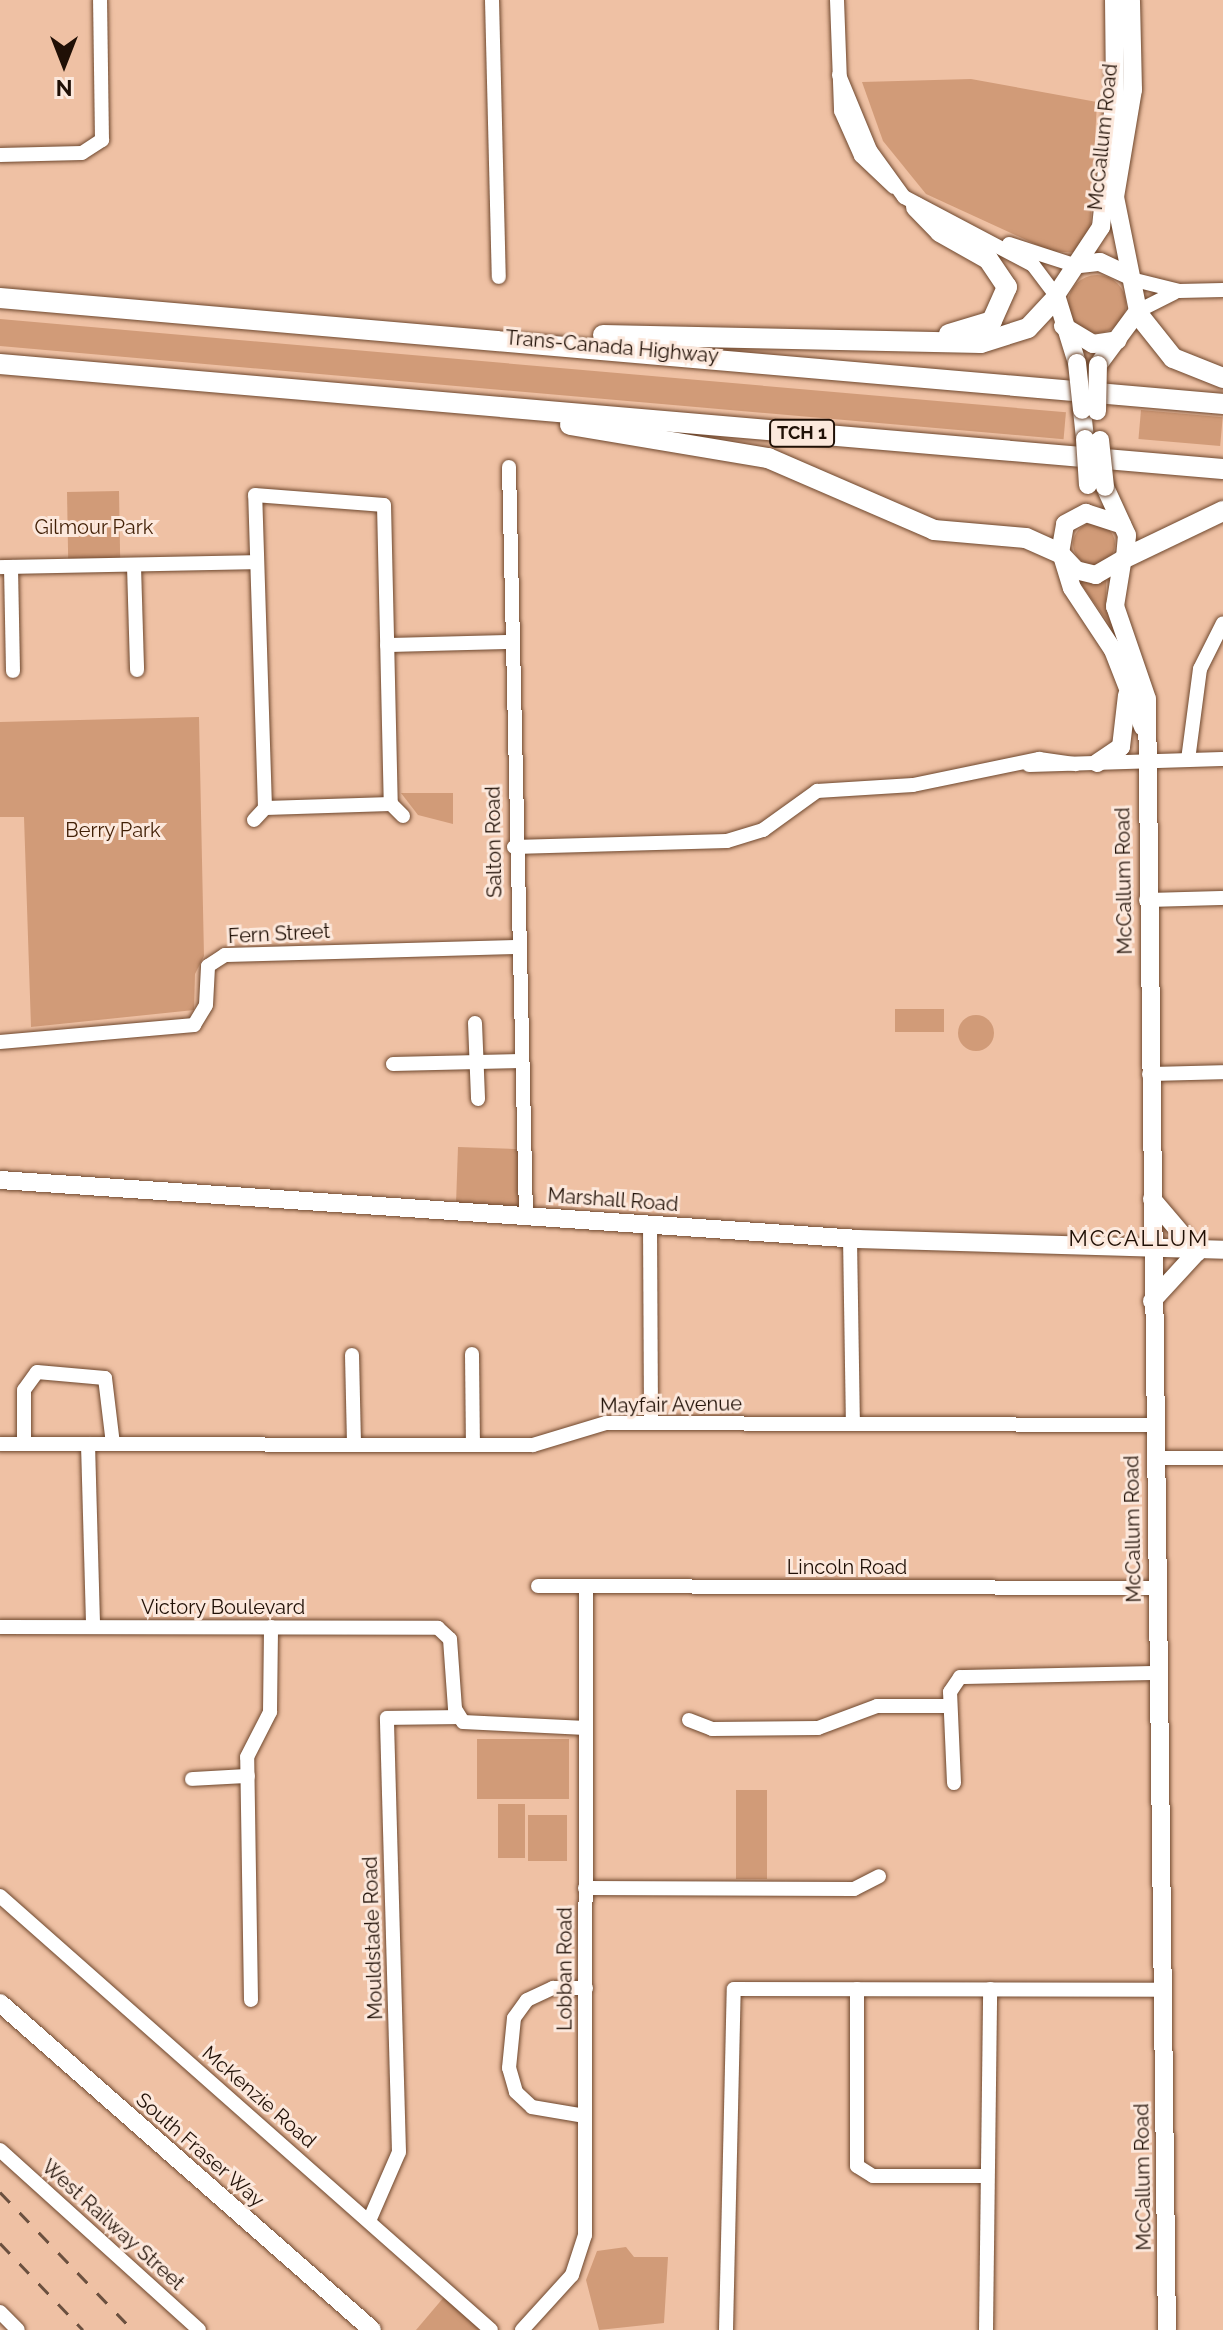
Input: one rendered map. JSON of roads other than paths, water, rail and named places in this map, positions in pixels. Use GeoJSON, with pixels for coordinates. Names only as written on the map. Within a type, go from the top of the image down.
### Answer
{"type":"FeatureCollection","features":[{"type":"Feature","properties":{"kind":"highway"},"geometry":{"type":"LineString","coordinates":[[833,343],[963,332],[1000,311],[1007,287],[999,270],[940,232],[916,207]]}},
{"type":"Feature","properties":{"kind":"highway"},"geometry":{"type":"LineString","coordinates":[[532,339],[651,335],[833,343],[995,340],[1028,328],[1056,297]]}},
{"type":"Feature","properties":{"kind":"highway","name":"Trans-Canada Highway"},"geometry":{"type":"LineString","coordinates":[[0,298],[532,339],[1223,404]]}},
{"type":"Feature","properties":{"kind":"highway"},"geometry":{"type":"LineString","coordinates":[[1138,312],[1173,358],[1223,378]]}},
{"type":"Feature","properties":{"kind":"highway","name":"TCH 1"},"geometry":{"type":"LineString","coordinates":[[0,364],[1223,469]]}},
{"type":"Feature","properties":{"kind":"highway"},"geometry":{"type":"LineString","coordinates":[[381,395],[735,450],[803,471],[934,530],[1026,538],[1062,556]]}},
{"type":"Feature","properties":{"kind":"highway"},"geometry":{"type":"LineString","coordinates":[[1123,560],[1223,511]]}},
{"type":"Feature","properties":{"kind":"main road","name":"McCallum Road"},"geometry":{"type":"LineString","coordinates":[[1078,265],[1101,227],[1115,94],[1114,0]]}},
{"type":"Feature","properties":{"kind":"main road","name":"McCallum Road"},"geometry":{"type":"LineString","coordinates":[[1131,0],[1133,90],[1115,197],[1131,278]]}},
{"type":"Feature","properties":{"kind":"main road"},"geometry":{"type":"LineString","coordinates":[[1090,411],[1098,365],[1138,312],[1131,278],[1100,262],[1078,265],[1056,297],[1061,324],[1077,363],[1090,411],[1097,486],[1122,525],[1123,560],[1096,575],[1062,556],[1065,524],[1097,486]]}},
{"type":"Feature","properties":{"kind":"main road"},"geometry":{"type":"LineString","coordinates":[[1061,324],[1093,344],[1118,340]]}},
{"type":"Feature","properties":{"kind":"main road"},"geometry":{"type":"LineString","coordinates":[[1065,524],[1096,512],[1122,525]]}},
{"type":"Feature","properties":{"kind":"main road","name":"McCallum Road"},"geometry":{"type":"LineString","coordinates":[[1062,556],[1072,588],[1113,650],[1143,727]]}},
{"type":"Feature","properties":{"kind":"main road","name":"McCallum Road"},"geometry":{"type":"LineString","coordinates":[[1123,560],[1114,596],[1145,687],[1143,727],[1166,2328]]}},
{"type":"Feature","properties":{"kind":"main road"},"geometry":{"type":"LineString","coordinates":[[1097,763],[1121,747],[1127,692]]}},
{"type":"Feature","properties":{"kind":"main road","name":"Marshall Road"},"geometry":{"type":"LineString","coordinates":[[0,1180],[850,1238],[1152,1252],[1223,1250]]}},
{"type":"Feature","properties":{"kind":"main road"},"geometry":{"type":"LineString","coordinates":[[1152,1199],[1197,1252],[1152,1301]]}},
{"type":"Feature","properties":{"kind":"main road","name":"South Fraser Way"},"geometry":{"type":"LineString","coordinates":[[0,2003],[372,2330]]}},
{"type":"Feature","properties":{"kind":"street"},"geometry":{"type":"LineString","coordinates":[[0,155],[97,148],[104,132],[100,0]]}},
{"type":"Feature","properties":{"kind":"street"},"geometry":{"type":"LineString","coordinates":[[492,0],[499,277]]}},
{"type":"Feature","properties":{"kind":"street"},"geometry":{"type":"LineString","coordinates":[[837,0],[841,111],[861,156],[916,207],[1033,265],[1056,297]]}},
{"type":"Feature","properties":{"kind":"street"},"geometry":{"type":"LineString","coordinates":[[976,236],[1078,265]]}},
{"type":"Feature","properties":{"kind":"street"},"geometry":{"type":"LineString","coordinates":[[1131,278],[1179,291],[1223,290]]}},
{"type":"Feature","properties":{"kind":"street"},"geometry":{"type":"LineString","coordinates":[[1138,312],[1179,291]]}},
{"type":"Feature","properties":{"kind":"street","name":"Salton Road"},"geometry":{"type":"LineString","coordinates":[[509,467],[509,642],[526,1216]]}},
{"type":"Feature","properties":{"kind":"street"},"geometry":{"type":"LineString","coordinates":[[254,820],[265,808],[255,495],[384,505],[391,804],[403,816]]}},
{"type":"Feature","properties":{"kind":"street"},"geometry":{"type":"LineString","coordinates":[[13,671],[5,567],[256,562]]}},
{"type":"Feature","properties":{"kind":"street"},"geometry":{"type":"LineString","coordinates":[[134,566],[137,670]]}},
{"type":"Feature","properties":{"kind":"street"},"geometry":{"type":"LineString","coordinates":[[1188,760],[1200,669],[1223,623]]}},
{"type":"Feature","properties":{"kind":"street"},"geometry":{"type":"LineString","coordinates":[[387,645],[509,642]]}},
{"type":"Feature","properties":{"kind":"street"},"geometry":{"type":"LineString","coordinates":[[514,847],[736,840],[763,830],[817,791],[1029,765],[1039,759],[1076,764],[1223,759]]}},
{"type":"Feature","properties":{"kind":"street"},"geometry":{"type":"LineString","coordinates":[[265,808],[391,804]]}},
{"type":"Feature","properties":{"kind":"street"},"geometry":{"type":"LineString","coordinates":[[1146,900],[1223,898]]}},
{"type":"Feature","properties":{"kind":"street","name":"Fern Street"},"geometry":{"type":"LineString","coordinates":[[0,1042],[194,1025],[206,1005],[208,966],[225,955],[517,947]]}},
{"type":"Feature","properties":{"kind":"street"},"geometry":{"type":"LineString","coordinates":[[475,1023],[478,1099]]}},
{"type":"Feature","properties":{"kind":"street"},"geometry":{"type":"LineString","coordinates":[[393,1064],[521,1061]]}},
{"type":"Feature","properties":{"kind":"street"},"geometry":{"type":"LineString","coordinates":[[1149,1074],[1223,1072]]}},
{"type":"Feature","properties":{"kind":"street"},"geometry":{"type":"LineString","coordinates":[[650,1225],[651,1423]]}},
{"type":"Feature","properties":{"kind":"street"},"geometry":{"type":"LineString","coordinates":[[850,1238],[853,1423]]}},
{"type":"Feature","properties":{"kind":"street"},"geometry":{"type":"LineString","coordinates":[[472,1354],[473,1444]]}},
{"type":"Feature","properties":{"kind":"street"},"geometry":{"type":"LineString","coordinates":[[352,1355],[354,1444]]}},
{"type":"Feature","properties":{"kind":"street"},"geometry":{"type":"LineString","coordinates":[[24,1443],[24,1390],[37,1372],[105,1378],[113,1444]]}},
{"type":"Feature","properties":{"kind":"street","name":"Mayfair Avenue"},"geometry":{"type":"LineString","coordinates":[[0,1444],[533,1445],[594,1425],[651,1423],[1154,1425]]}},
{"type":"Feature","properties":{"kind":"street"},"geometry":{"type":"LineString","coordinates":[[88,1444],[93,1626]]}},
{"type":"Feature","properties":{"kind":"street"},"geometry":{"type":"LineString","coordinates":[[1154,1458],[1223,1458]]}},
{"type":"Feature","properties":{"kind":"street","name":"Lincoln Road"},"geometry":{"type":"LineString","coordinates":[[538,1586],[1156,1588]]}},
{"type":"Feature","properties":{"kind":"street","name":"Lobban Road"},"geometry":{"type":"LineString","coordinates":[[522,2330],[583,2252],[586,1587]]}},
{"type":"Feature","properties":{"kind":"street","name":"Victory Boulevard"},"geometry":{"type":"LineString","coordinates":[[0,1627],[448,1629],[457,1717]]}},
{"type":"Feature","properties":{"kind":"street"},"geometry":{"type":"LineString","coordinates":[[251,2000],[248,1776],[250,1745],[270,1712],[271,1627]]}},
{"type":"Feature","properties":{"kind":"street"},"geometry":{"type":"LineString","coordinates":[[954,1783],[950,1706],[952,1685],[965,1676],[1157,1673]]}},
{"type":"Feature","properties":{"kind":"street"},"geometry":{"type":"LineString","coordinates":[[689,1720],[712,1729],[818,1728],[877,1706],[950,1706]]}},
{"type":"Feature","properties":{"kind":"street"},"geometry":{"type":"LineString","coordinates":[[457,1717],[471,1726],[586,1728]]}},
{"type":"Feature","properties":{"kind":"street","name":"Mouldstade Road"},"geometry":{"type":"LineString","coordinates":[[369,2221],[399,2152],[387,1718],[457,1717]]}},
{"type":"Feature","properties":{"kind":"street"},"geometry":{"type":"LineString","coordinates":[[192,1779],[248,1776]]}},
{"type":"Feature","properties":{"kind":"street"},"geometry":{"type":"LineString","coordinates":[[585,1888],[854,1889],[876,1878]]}},
{"type":"Feature","properties":{"kind":"street","name":"McKenzie Road"},"geometry":{"type":"LineString","coordinates":[[0,1896],[491,2330]]}},
{"type":"Feature","properties":{"kind":"street"},"geometry":{"type":"LineString","coordinates":[[585,2116],[532,2107],[516,2092],[509,2053],[514,2018],[527,2000],[553,1988],[586,1988]]}},
{"type":"Feature","properties":{"kind":"street"},"geometry":{"type":"LineString","coordinates":[[726,2330],[734,1989],[1162,1990]]}},
{"type":"Feature","properties":{"kind":"street"},"geometry":{"type":"LineString","coordinates":[[857,1989],[857,2166],[873,2176],[987,2176]]}},
{"type":"Feature","properties":{"kind":"street"},"geometry":{"type":"LineString","coordinates":[[986,2330],[990,1989]]}},
{"type":"Feature","properties":{"kind":"street","name":"West Railway Street"},"geometry":{"type":"LineString","coordinates":[[0,2150],[199,2330]]}},
{"type":"Feature","properties":{"kind":"street"},"geometry":{"type":"LineString","coordinates":[[0,2312],[18,2330]]}},
{"type":"Feature","properties":{"kind":"railway"},"geometry":{"type":"LineString","coordinates":[[0,2192],[133,2330]]}},
{"type":"Feature","properties":{"kind":"railway"},"geometry":{"type":"LineString","coordinates":[[0,2243],[83,2330]]}},
{"type":"Feature","properties":{"kind":"district","name":"MCCALLUM"},"geometry":{"type":"Point","coordinates":[1139,1239]}},
{"type":"Feature","properties":{"kind":"park label","name":"Gilmour Park"},"geometry":{"type":"Point","coordinates":[94,527]}},
{"type":"Feature","properties":{"kind":"park label","name":"Berry Park"},"geometry":{"type":"Point","coordinates":[113,830]}}]}
